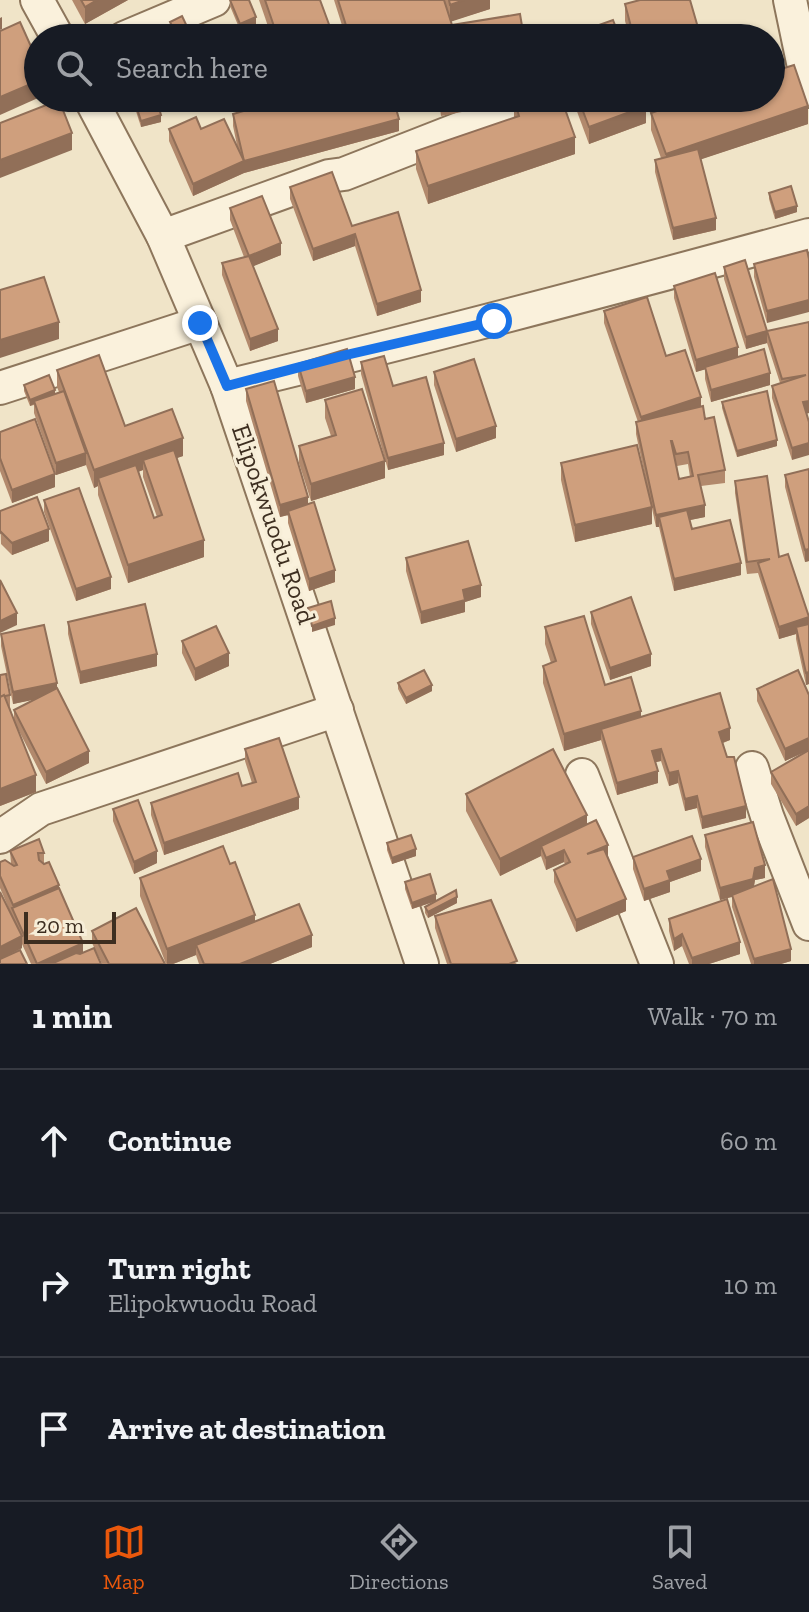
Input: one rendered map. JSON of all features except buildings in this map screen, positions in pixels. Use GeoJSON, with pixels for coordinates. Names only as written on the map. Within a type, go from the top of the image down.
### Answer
{"type":"FeatureCollection","features":[{"type":"Feature","properties":{"kind":"street"},"geometry":{"type":"LineString","coordinates":[[37,0],[50,24]]}},
{"type":"Feature","properties":{"kind":"street"},"geometry":{"type":"LineString","coordinates":[[157,24],[214,0]]}},
{"type":"Feature","properties":{"kind":"street"},"geometry":{"type":"LineString","coordinates":[[790,0],[809,91]]}},
{"type":"Feature","properties":{"kind":"street","name":"Elipokwuodu Road"},"geometry":{"type":"LineString","coordinates":[[97,112],[163,236],[227,386],[422,964]]}},
{"type":"Feature","properties":{"kind":"street"},"geometry":{"type":"LineString","coordinates":[[163,236],[329,176],[344,174],[502,112]]}},
{"type":"Feature","properties":{"kind":"street"},"geometry":{"type":"LineString","coordinates":[[227,386],[494,321],[809,235]]}},
{"type":"Feature","properties":{"kind":"street"},"geometry":{"type":"LineString","coordinates":[[0,388],[200,323]]}},
{"type":"Feature","properties":{"kind":"street"},"geometry":{"type":"LineString","coordinates":[[0,837],[41,809],[337,710]]}},
{"type":"Feature","properties":{"kind":"street"},"geometry":{"type":"LineString","coordinates":[[752,768],[809,924]]}},
{"type":"Feature","properties":{"kind":"street"},"geometry":{"type":"LineString","coordinates":[[582,775],[657,964]]}},
{"type":"Feature","properties":{"kind":"route"},"geometry":{"type":"LineString","coordinates":[[200,323],[227,386],[494,321]]}}]}
